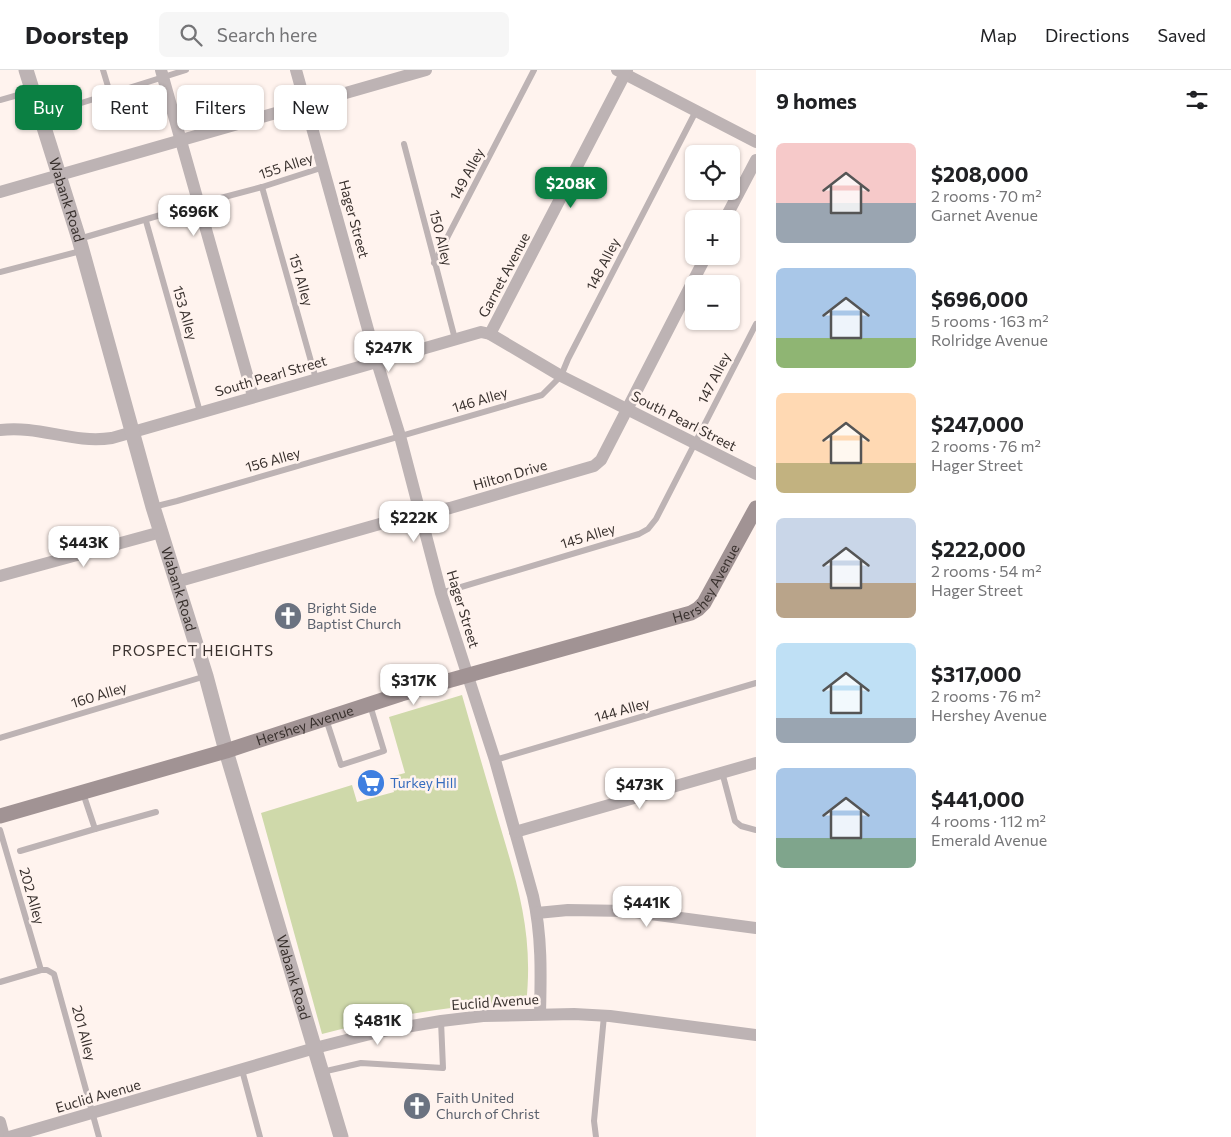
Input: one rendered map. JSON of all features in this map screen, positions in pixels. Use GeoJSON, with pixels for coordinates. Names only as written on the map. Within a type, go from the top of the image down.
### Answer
{"type":"FeatureCollection","features":[{"type":"Feature","properties":{"kind":"main road","name":"Hershey Avenue"},"geometry":{"type":"LineString","coordinates":[[0,816],[226,750],[468,675],[691,613],[704,603],[756,508]]}},
{"type":"Feature","properties":{"kind":"street","name":"Wabank Road"},"geometry":{"type":"LineString","coordinates":[[26,70],[30,85]]}},
{"type":"Feature","properties":{"kind":"street","name":"Hager Street"},"geometry":{"type":"LineString","coordinates":[[296,70],[300,85]]}},
{"type":"Feature","properties":{"kind":"street"},"geometry":{"type":"LineString","coordinates":[[347,93],[426,70]]}},
{"type":"Feature","properties":{"kind":"street"},"geometry":{"type":"LineString","coordinates":[[623,71],[756,142]]}},
{"type":"Feature","properties":{"kind":"street","name":"Garnet Avenue"},"geometry":{"type":"LineString","coordinates":[[490,334],[623,71]]}},
{"type":"Feature","properties":{"kind":"street"},"geometry":{"type":"LineString","coordinates":[[162,73],[253,396]]}},
{"type":"Feature","properties":{"kind":"street"},"geometry":{"type":"LineString","coordinates":[[0,192],[274,114]]}},
{"type":"Feature","properties":{"kind":"street","name":"Wabank Road"},"geometry":{"type":"LineString","coordinates":[[45,130],[80,245],[153,507],[206,676],[226,750],[341,1137]]}},
{"type":"Feature","properties":{"kind":"street","name":"Hager Street"},"geometry":{"type":"LineString","coordinates":[[313,130],[377,362],[400,436],[441,594],[495,760],[537,913],[540,948],[540,1014]]}},
{"type":"Feature","properties":{"kind":"street"},"geometry":{"type":"LineString","coordinates":[[730,210],[756,160]]}},
{"type":"Feature","properties":{"kind":"street","name":"Hilton Drive"},"geometry":{"type":"LineString","coordinates":[[176,582],[408,516],[450,508],[594,466],[601,460],[701,265]]}},
{"type":"Feature","properties":{"kind":"street","name":"South Pearl Street"},"geometry":{"type":"LineString","coordinates":[[0,430],[36,430],[67,438],[96,440],[132,432],[481,332],[490,334],[561,376],[756,474]]}},
{"type":"Feature","properties":{"kind":"street"},"geometry":{"type":"LineString","coordinates":[[0,576],[161,532]]}},
{"type":"Feature","properties":{"kind":"street"},"geometry":{"type":"LineString","coordinates":[[516,832],[756,762]]}},
{"type":"Feature","properties":{"kind":"street"},"geometry":{"type":"LineString","coordinates":[[537,913],[568,910],[628,911],[756,928]]}},
{"type":"Feature","properties":{"kind":"street","name":"Euclid Avenue"},"geometry":{"type":"LineString","coordinates":[[9,1137],[315,1048],[382,1031],[441,1021],[483,1016],[540,1014],[604,1016],[756,1035]]}},
{"type":"Feature","properties":{"kind":"street"},"geometry":{"type":"LineString","coordinates":[[0,1122],[4,1137]]}},
{"type":"Feature","properties":{"kind":"lane"},"geometry":{"type":"LineString","coordinates":[[103,70],[108,85]]}},
{"type":"Feature","properties":{"kind":"lane"},"geometry":{"type":"LineString","coordinates":[[131,85],[162,73],[186,70]]}},
{"type":"Feature","properties":{"kind":"lane","name":"149 Alley"},"geometry":{"type":"LineString","coordinates":[[434,263],[534,70]]}},
{"type":"Feature","properties":{"kind":"lane"},"geometry":{"type":"LineString","coordinates":[[0,100],[15,96]]}},
{"type":"Feature","properties":{"kind":"lane","name":"148 Alley"},"geometry":{"type":"LineString","coordinates":[[561,376],[696,111]]}},
{"type":"Feature","properties":{"kind":"lane","name":"150 Alley"},"geometry":{"type":"LineString","coordinates":[[404,144],[455,339]]}},
{"type":"Feature","properties":{"kind":"lane","name":"155 Alley"},"geometry":{"type":"LineString","coordinates":[[0,272],[198,204],[262,187],[324,167]]}},
{"type":"Feature","properties":{"kind":"lane","name":"151 Alley"},"geometry":{"type":"LineString","coordinates":[[262,187],[316,379]]}},
{"type":"Feature","properties":{"kind":"lane","name":"153 Alley"},"geometry":{"type":"LineString","coordinates":[[146,221],[200,412]]}},
{"type":"Feature","properties":{"kind":"lane","name":"147 Alley"},"geometry":{"type":"LineString","coordinates":[[695,444],[756,324]]}},
{"type":"Feature","properties":{"kind":"lane","name":"146 Alley"},"geometry":{"type":"LineString","coordinates":[[400,436],[542,395],[561,376]]}},
{"type":"Feature","properties":{"kind":"lane","name":"156 Alley"},"geometry":{"type":"LineString","coordinates":[[153,507],[400,436]]}},
{"type":"Feature","properties":{"kind":"lane","name":"145 Alley"},"geometry":{"type":"LineString","coordinates":[[441,594],[638,534],[648,529],[656,520],[695,444]]}},
{"type":"Feature","properties":{"kind":"lane","name":"160 Alley"},"geometry":{"type":"LineString","coordinates":[[0,738],[206,676]]}},
{"type":"Feature","properties":{"kind":"lane","name":"144 Alley"},"geometry":{"type":"LineString","coordinates":[[495,760],[756,683]]}},
{"type":"Feature","properties":{"kind":"lane"},"geometry":{"type":"LineString","coordinates":[[326,718],[341,765],[367,757],[384,751],[370,704]]}},
{"type":"Feature","properties":{"kind":"lane"},"geometry":{"type":"LineString","coordinates":[[722,772],[735,821],[741,826],[756,830]]}},
{"type":"Feature","properties":{"kind":"lane"},"geometry":{"type":"LineString","coordinates":[[83,792],[95,829]]}},
{"type":"Feature","properties":{"kind":"lane"},"geometry":{"type":"LineString","coordinates":[[20,851],[156,812]]}},
{"type":"Feature","properties":{"kind":"lane","name":"202 Alley"},"geometry":{"type":"LineString","coordinates":[[0,830],[41,970]]}},
{"type":"Feature","properties":{"kind":"lane"},"geometry":{"type":"LineString","coordinates":[[0,982],[41,970]]}},
{"type":"Feature","properties":{"kind":"lane","name":"201 Alley"},"geometry":{"type":"LineString","coordinates":[[41,970],[47,970],[54,974],[93,1113]]}},
{"type":"Feature","properties":{"kind":"lane"},"geometry":{"type":"LineString","coordinates":[[596,1137],[594,1121],[604,1016]]}},
{"type":"Feature","properties":{"kind":"lane"},"geometry":{"type":"LineString","coordinates":[[322,1072],[361,1063],[444,1068],[441,1021]]}},
{"type":"Feature","properties":{"kind":"lane"},"geometry":{"type":"LineString","coordinates":[[242,1070],[260,1137]]}},
{"type":"Feature","properties":{"kind":"lane"},"geometry":{"type":"LineString","coordinates":[[93,1113],[100,1137]]}},
{"type":"Feature","properties":{"kind":"green space"},"geometry":{"type":"Polygon","coordinates":[[[462,695],[518,889],[528,955],[526,1005],[449,1008],[372,1022],[322,1034],[261,813],[352,785],[357,802],[394,792],[390,777],[405,773],[389,717],[462,695]]]}},
{"type":"Feature","properties":{"kind":"place","name":"Bright Side Baptist Church"},"geometry":{"type":"Point","coordinates":[288,616]}},
{"type":"Feature","properties":{"kind":"place","name":"Turkey Hill"},"geometry":{"type":"Point","coordinates":[371,783]}},
{"type":"Feature","properties":{"kind":"place","name":"Faith United Church of Christ"},"geometry":{"type":"Point","coordinates":[417,1106]}},
{"type":"Feature","properties":{"kind":"district","name":"PROSPECT HEIGHTS"},"geometry":{"type":"Point","coordinates":[193,651]}}]}
